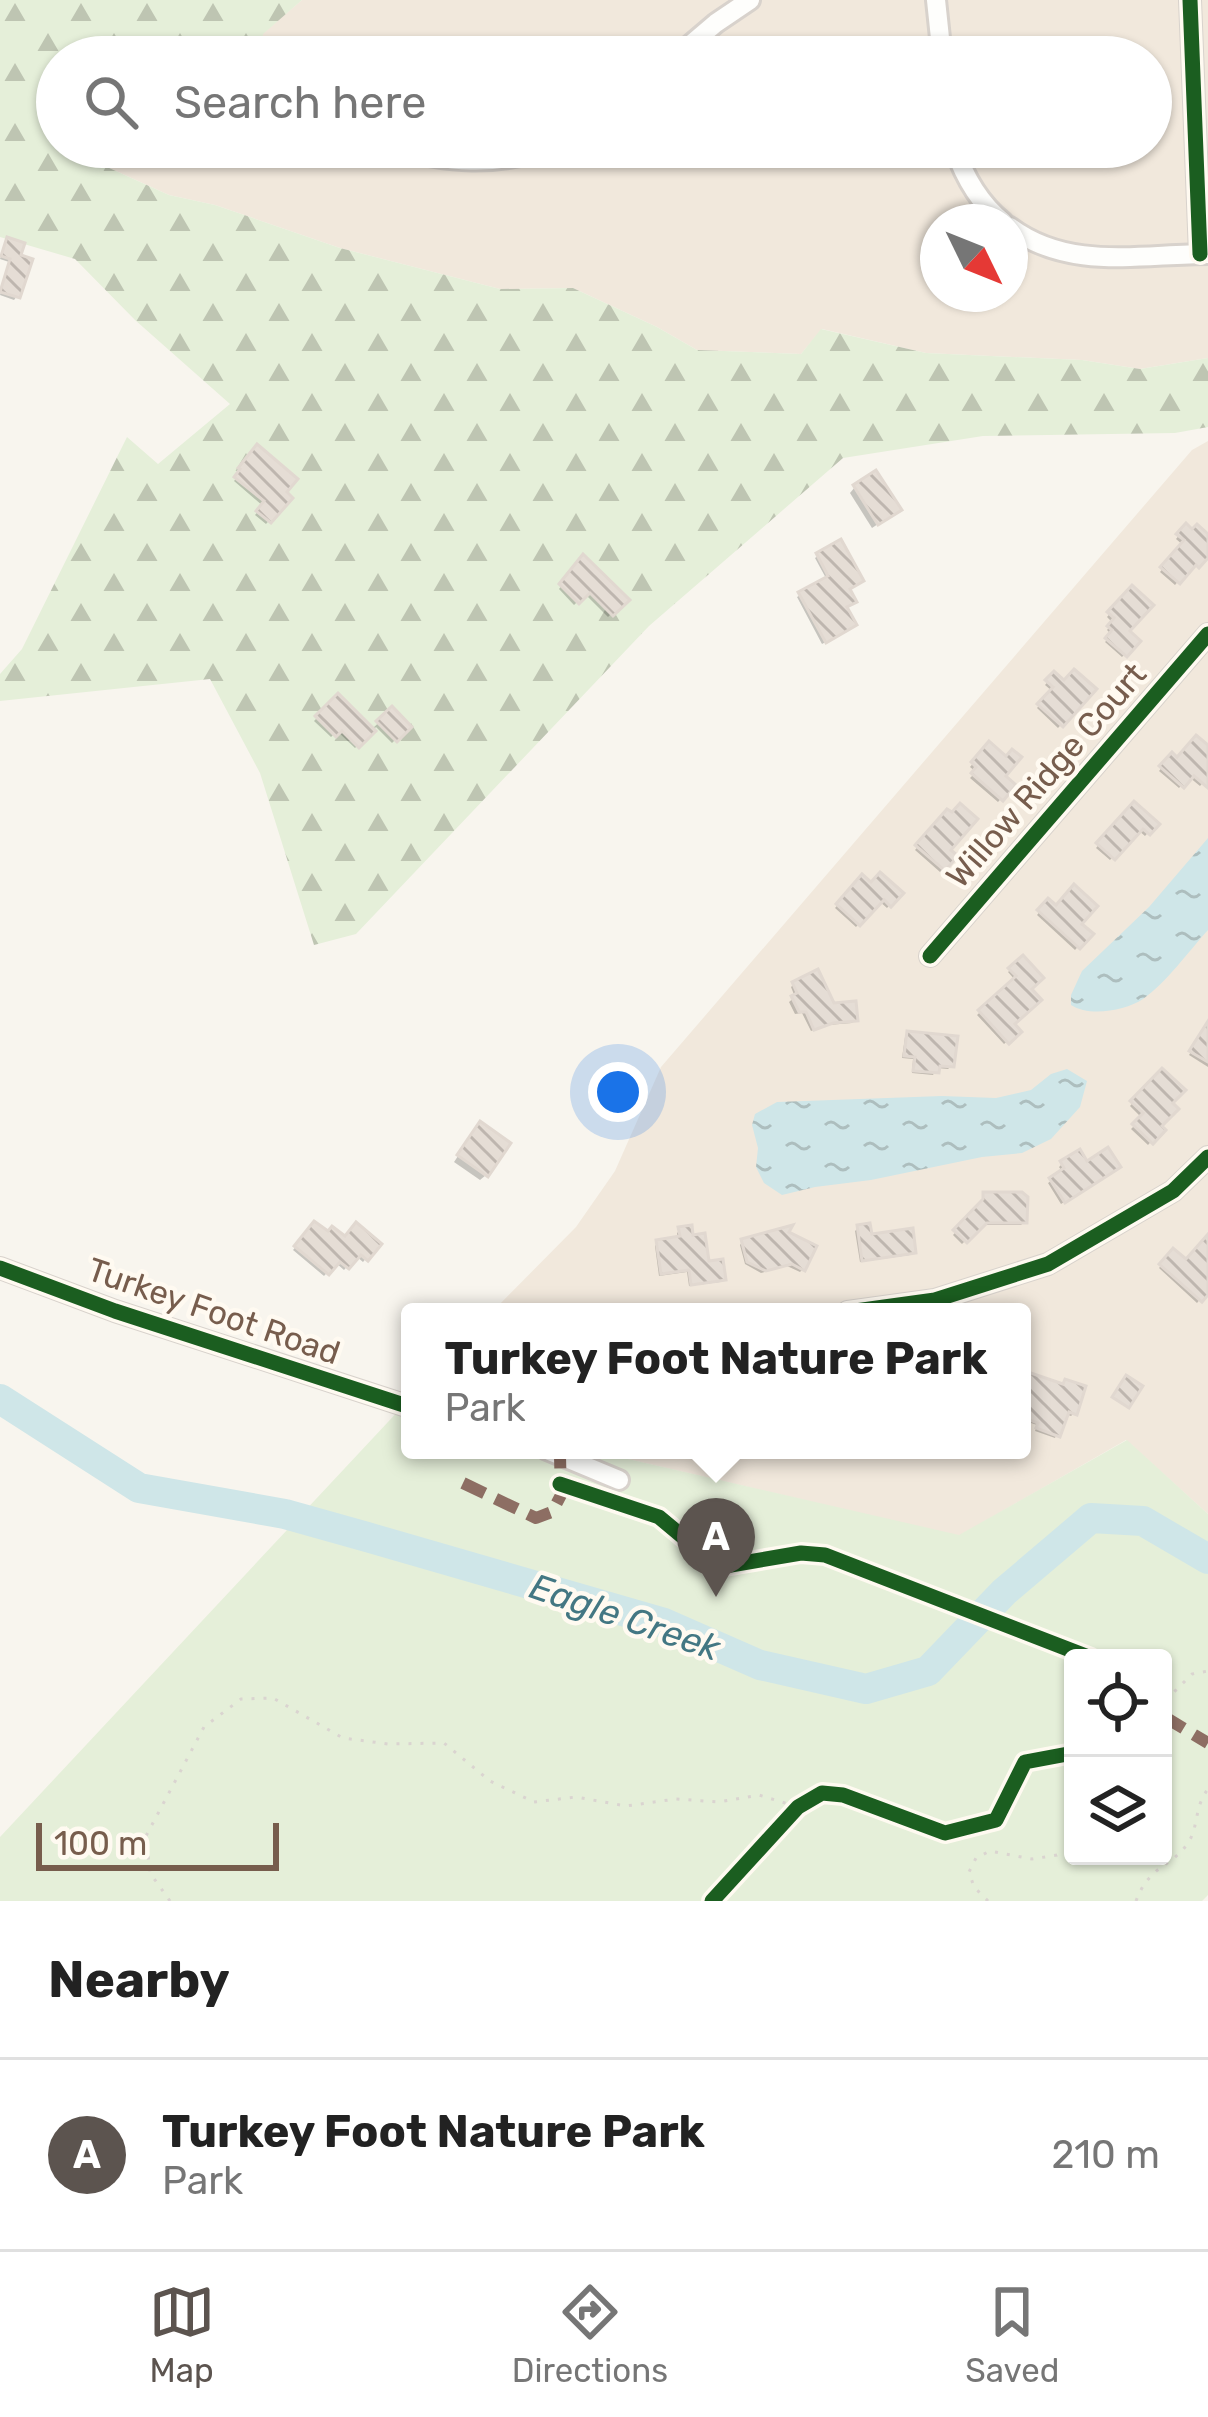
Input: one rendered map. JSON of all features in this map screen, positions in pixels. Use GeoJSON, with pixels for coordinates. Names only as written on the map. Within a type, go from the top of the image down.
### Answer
{"type":"FeatureCollection","features":[{"type":"Feature","properties":{"kind":"street"},"geometry":{"type":"LineString","coordinates":[[700,36],[750,0]]}},
{"type":"Feature","properties":{"kind":"street"},"geometry":{"type":"LineString","coordinates":[[936,0],[940,36]]}},
{"type":"Feature","properties":{"kind":"street"},"geometry":{"type":"LineString","coordinates":[[1028,239],[1088,258],[1204,254],[1190,0]]}},
{"type":"Feature","properties":{"kind":"street"},"geometry":{"type":"LineString","coordinates":[[962,168],[984,204]]}},
{"type":"Feature","properties":{"kind":"street","name":"Willow Ridge Court"},"geometry":{"type":"LineString","coordinates":[[930,956],[1208,634]]}},
{"type":"Feature","properties":{"kind":"street"},"geometry":{"type":"LineString","coordinates":[[912,1303],[1048,1264],[1172,1191],[1208,1157]]}},
{"type":"Feature","properties":{"kind":"street","name":"Turkey Foot Road"},"geometry":{"type":"LineString","coordinates":[[0,1268],[115,1311],[401,1404]]}},
{"type":"Feature","properties":{"kind":"street"},"geometry":{"type":"LineString","coordinates":[[569,1459],[619,1480]]}},
{"type":"Feature","properties":{"kind":"path"},"geometry":{"type":"LineString","coordinates":[[1172,1693],[1192,1674],[1208,1671]]}},
{"type":"Feature","properties":{"kind":"path"},"geometry":{"type":"LineString","coordinates":[[170,1901],[150,1873],[146,1835],[204,1727],[241,1699],[273,1698],[343,1738],[388,1744],[444,1743],[490,1781],[534,1802],[576,1798],[626,1806],[676,1799],[719,1802],[760,1795],[798,1807]]}},
{"type":"Feature","properties":{"kind":"path"},"geometry":{"type":"LineString","coordinates":[[1136,1901],[1158,1867],[1193,1837],[1198,1801],[1208,1789]]}},
{"type":"Feature","properties":{"kind":"path"},"geometry":{"type":"LineString","coordinates":[[988,1901],[974,1888],[969,1872],[976,1858],[990,1851],[1032,1858],[1064,1850]]}},
{"type":"Feature","properties":{"kind":"shaded area"},"geometry":{"type":"Polygon","coordinates":[[[302,0],[1208,0],[1208,358],[1140,369],[1082,360],[926,353],[822,329],[801,354],[697,350],[573,288],[500,289],[340,248],[215,205],[169,195],[109,168],[1172,168],[1172,36],[262,34],[302,0]]]}},
{"type":"Feature","properties":{"kind":"shaded area"},"geometry":{"type":"Polygon","coordinates":[[[1208,441],[1208,1514],[1126,1440],[959,1536],[628,1459],[1031,1459],[1031,1303],[501,1303],[576,1227],[615,1171],[661,1067],[1192,450],[1208,441]]]}},
{"type":"Feature","properties":{"kind":"green space"},"geometry":{"type":"Polygon","coordinates":[[[0,0],[302,0],[263,36],[36,36],[36,168],[109,168],[169,195],[215,205],[340,248],[500,289],[573,288],[697,350],[801,354],[821,329],[926,353],[1082,360],[1140,369],[1208,358],[1208,427],[1175,433],[983,436],[843,458],[649,626],[356,934],[314,945],[260,773],[210,679],[0,701],[0,674],[22,649],[127,437],[158,464],[230,404],[75,259],[0,237],[0,0]]]}},
{"type":"Feature","properties":{"kind":"green space"},"geometry":{"type":"Polygon","coordinates":[[[401,1408],[401,1459],[628,1459],[959,1535],[1127,1440],[1208,1514],[1208,1895],[1202,1901],[0,1901],[0,1837],[401,1408]]]}},
{"type":"Feature","properties":{"kind":"water"},"geometry":{"type":"Polygon","coordinates":[[[1208,838],[1208,930],[1143,999],[1097,1012],[1071,1005],[1082,971],[1149,907],[1208,838]]]}},
{"type":"Feature","properties":{"kind":"water"},"geometry":{"type":"Polygon","coordinates":[[[1067,1069],[1087,1081],[1080,1107],[1051,1139],[1022,1153],[782,1195],[764,1183],[756,1167],[755,1114],[777,1102],[996,1098],[1031,1090],[1051,1074],[1067,1069]]]}},
{"type":"Feature","properties":{"kind":"building"},"geometry":{"type":"Polygon","coordinates":[[[7,237],[25,243],[21,255],[33,259],[20,298],[0,292],[10,259],[1,256],[7,237]]]}},
{"type":"Feature","properties":{"kind":"building"},"geometry":{"type":"Polygon","coordinates":[[[257,444],[298,479],[287,492],[293,498],[271,523],[256,511],[264,501],[234,477],[257,444]]]}},
{"type":"Feature","properties":{"kind":"building"},"geometry":{"type":"Polygon","coordinates":[[[876,470],[902,510],[878,525],[853,485],[876,470]]]}},
{"type":"Feature","properties":{"kind":"building"},"geometry":{"type":"Polygon","coordinates":[[[1186,523],[1192,529],[1197,524],[1208,534],[1208,558],[1180,584],[1160,567],[1184,540],[1176,534],[1186,523]]]}},
{"type":"Feature","properties":{"kind":"building"},"geometry":{"type":"Polygon","coordinates":[[[841,539],[864,581],[850,589],[857,602],[847,607],[857,625],[826,643],[798,592],[828,576],[816,553],[841,539]]]}},
{"type":"Feature","properties":{"kind":"building"},"geometry":{"type":"Polygon","coordinates":[[[583,554],[630,600],[613,616],[590,593],[579,604],[559,584],[583,554]]]}},
{"type":"Feature","properties":{"kind":"building"},"geometry":{"type":"Polygon","coordinates":[[[1132,585],[1154,605],[1130,631],[1141,641],[1127,657],[1105,638],[1114,618],[1107,612],[1132,585]]]}},
{"type":"Feature","properties":{"kind":"building"},"geometry":{"type":"Polygon","coordinates":[[[1074,669],[1097,689],[1063,727],[1037,704],[1053,687],[1045,680],[1054,671],[1064,680],[1074,669]]]}},
{"type":"Feature","properties":{"kind":"building"},"geometry":{"type":"Polygon","coordinates":[[[338,693],[376,731],[359,748],[342,731],[336,737],[315,716],[338,693]]]}},
{"type":"Feature","properties":{"kind":"building"},"geometry":{"type":"Polygon","coordinates":[[[392,706],[412,727],[397,742],[376,721],[392,706]]]}},
{"type":"Feature","properties":{"kind":"building"},"geometry":{"type":"Polygon","coordinates":[[[1196,735],[1208,745],[1208,788],[1194,776],[1184,788],[1159,766],[1172,752],[1177,757],[1196,735]]]}},
{"type":"Feature","properties":{"kind":"building"},"geometry":{"type":"Polygon","coordinates":[[[989,741],[1006,756],[1012,749],[1022,757],[1006,776],[1016,785],[1003,801],[971,773],[976,767],[971,762],[989,741]]]}},
{"type":"Feature","properties":{"kind":"building"},"geometry":{"type":"Polygon","coordinates":[[[1134,801],[1160,824],[1150,835],[1143,829],[1115,860],[1096,843],[1134,801]]]}},
{"type":"Feature","properties":{"kind":"building"},"geometry":{"type":"Polygon","coordinates":[[[960,803],[978,819],[951,850],[958,856],[945,871],[915,845],[947,809],[952,812],[960,803]]]}},
{"type":"Feature","properties":{"kind":"building"},"geometry":{"type":"Polygon","coordinates":[[[880,872],[904,893],[891,907],[884,900],[860,926],[836,904],[862,874],[871,882],[880,872]]]}},
{"type":"Feature","properties":{"kind":"building"},"geometry":{"type":"Polygon","coordinates":[[[1074,884],[1098,906],[1082,924],[1094,934],[1080,949],[1037,910],[1048,898],[1056,905],[1074,884]]]}},
{"type":"Feature","properties":{"kind":"building"},"geometry":{"type":"Polygon","coordinates":[[[1023,955],[1044,978],[1032,989],[1042,1000],[1015,1024],[1022,1032],[1009,1044],[978,1010],[1016,976],[1008,968],[1023,955]]]}},
{"type":"Feature","properties":{"kind":"building"},"geometry":{"type":"Polygon","coordinates":[[[818,969],[834,1003],[856,1001],[858,1021],[814,1030],[806,1012],[799,1012],[791,996],[797,993],[792,982],[818,969]]]}},
{"type":"Feature","properties":{"kind":"building"},"geometry":{"type":"Polygon","coordinates":[[[1208,1021],[1208,1062],[1189,1051],[1208,1021]]]}},
{"type":"Feature","properties":{"kind":"building"},"geometry":{"type":"Polygon","coordinates":[[[907,1031],[958,1036],[954,1067],[940,1066],[939,1073],[913,1071],[915,1057],[904,1056],[907,1031]]]}},
{"type":"Feature","properties":{"kind":"building"},"geometry":{"type":"Polygon","coordinates":[[[1162,1068],[1186,1090],[1173,1103],[1179,1109],[1153,1144],[1132,1124],[1143,1113],[1130,1101],[1162,1068]]]}},
{"type":"Feature","properties":{"kind":"building"},"geometry":{"type":"Polygon","coordinates":[[[480,1121],[511,1143],[488,1177],[457,1155],[480,1121]]]}},
{"type":"Feature","properties":{"kind":"building"},"geometry":{"type":"Polygon","coordinates":[[[1108,1147],[1121,1167],[1065,1203],[1049,1178],[1064,1168],[1060,1161],[1080,1149],[1087,1161],[1108,1147]]]}},
{"type":"Feature","properties":{"kind":"building"},"geometry":{"type":"Polygon","coordinates":[[[983,1192],[1022,1192],[1028,1197],[1027,1223],[987,1223],[967,1243],[953,1230],[983,1199],[983,1192]]]}},
{"type":"Feature","properties":{"kind":"building"},"geometry":{"type":"Polygon","coordinates":[[[314,1221],[345,1236],[356,1222],[382,1244],[368,1261],[361,1255],[349,1269],[340,1262],[329,1275],[294,1246],[314,1221]]]}},
{"type":"Feature","properties":{"kind":"building"},"geometry":{"type":"Polygon","coordinates":[[[870,1223],[872,1234],[913,1228],[916,1253],[862,1261],[857,1225],[870,1223]]]}},
{"type":"Feature","properties":{"kind":"building"},"geometry":{"type":"Polygon","coordinates":[[[692,1225],[693,1235],[705,1233],[709,1261],[723,1259],[726,1280],[691,1285],[689,1270],[661,1274],[656,1240],[680,1236],[678,1227],[692,1225]]]}},
{"type":"Feature","properties":{"kind":"building"},"geometry":{"type":"Polygon","coordinates":[[[793,1225],[789,1232],[817,1246],[805,1271],[792,1264],[766,1271],[747,1262],[741,1239],[793,1225]]]}},
{"type":"Feature","properties":{"kind":"building"},"geometry":{"type":"Polygon","coordinates":[[[1208,1234],[1208,1295],[1202,1302],[1159,1264],[1173,1248],[1186,1259],[1208,1234]]]}},
{"type":"Feature","properties":{"kind":"building"},"geometry":{"type":"Polygon","coordinates":[[[1031,1373],[1086,1386],[1077,1415],[1069,1412],[1060,1437],[1036,1428],[1038,1423],[1031,1420],[1031,1373]]]}},
{"type":"Feature","properties":{"kind":"building"},"geometry":{"type":"Polygon","coordinates":[[[1126,1375],[1143,1386],[1129,1408],[1112,1397],[1126,1375]]]}},
{"type":"Feature","properties":{"kind":"waterway","name":"Eagle Creek"},"geometry":{"type":"LineString","coordinates":[[0,1399],[139,1488],[285,1514],[664,1623],[760,1665],[866,1689],[928,1671],[1004,1592],[1091,1518],[1143,1521],[1208,1559]]}},
{"type":"Feature","properties":{"kind":"marked path"},"geometry":{"type":"LineString","coordinates":[[463,1483],[536,1518],[552,1512],[561,1495],[560,1459]]}},
{"type":"Feature","properties":{"kind":"marked path"},"geometry":{"type":"LineString","coordinates":[[1172,1721],[1208,1743]]}},
{"type":"Feature","properties":{"kind":"cycle path"},"geometry":{"type":"LineString","coordinates":[[1190,0],[1200,254]]}},
{"type":"Feature","properties":{"kind":"cycle path"},"geometry":{"type":"LineString","coordinates":[[930,956],[1208,634]]}},
{"type":"Feature","properties":{"kind":"cycle path"},"geometry":{"type":"LineString","coordinates":[[913,1303],[1048,1264],[1173,1191],[1208,1157]]}},
{"type":"Feature","properties":{"kind":"cycle path"},"geometry":{"type":"LineString","coordinates":[[0,1268],[115,1311],[401,1404]]}},
{"type":"Feature","properties":{"kind":"cycle path"},"geometry":{"type":"LineString","coordinates":[[560,1484],[659,1517],[719,1567],[801,1553],[825,1555],[1068,1649]]}},
{"type":"Feature","properties":{"kind":"cycle path"},"geometry":{"type":"LineString","coordinates":[[712,1901],[798,1807],[822,1793],[843,1795],[945,1833],[996,1820],[1025,1762],[1064,1755]]}},
{"type":"Feature","properties":{"kind":"place","name":"Turkey Foot Nature Park"},"geometry":{"type":"Point","coordinates":[716,1597]}}]}
